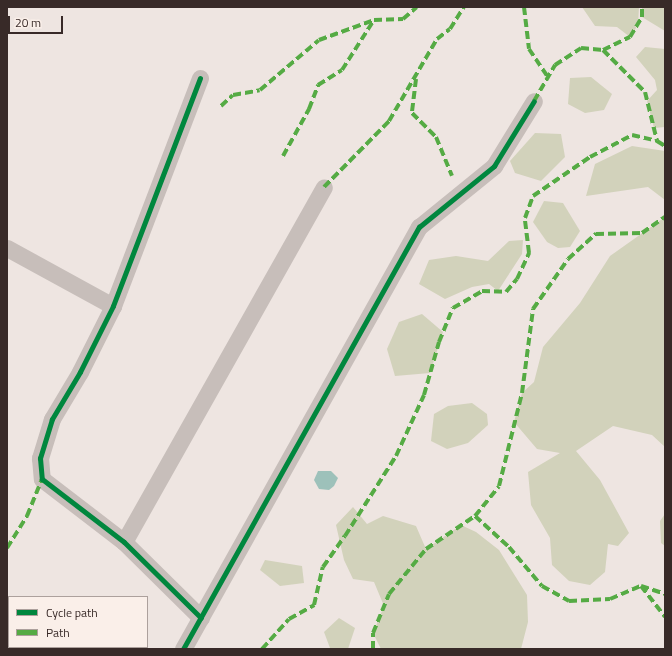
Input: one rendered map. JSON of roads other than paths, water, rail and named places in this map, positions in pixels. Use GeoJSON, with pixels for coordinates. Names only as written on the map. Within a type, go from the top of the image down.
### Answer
{"type":"FeatureCollection","features":[{"type":"Feature","properties":{"kind":"street"},"geometry":{"type":"LineString","coordinates":[[200,78],[113,306],[80,372],[52,419],[40,458],[42,479],[124,542],[201,618]]}},
{"type":"Feature","properties":{"kind":"street"},"geometry":{"type":"LineString","coordinates":[[183,649],[419,227],[494,166],[534,101]]}},
{"type":"Feature","properties":{"kind":"street"},"geometry":{"type":"LineString","coordinates":[[124,542],[324,187]]}},
{"type":"Feature","properties":{"kind":"street"},"geometry":{"type":"LineString","coordinates":[[7,248],[113,306]]}},
{"type":"Feature","properties":{"kind":"water"},"geometry":{"type":"Polygon","coordinates":[[[318,471],[331,471],[338,478],[334,486],[329,490],[319,489],[314,480],[318,471]]]}}]}
